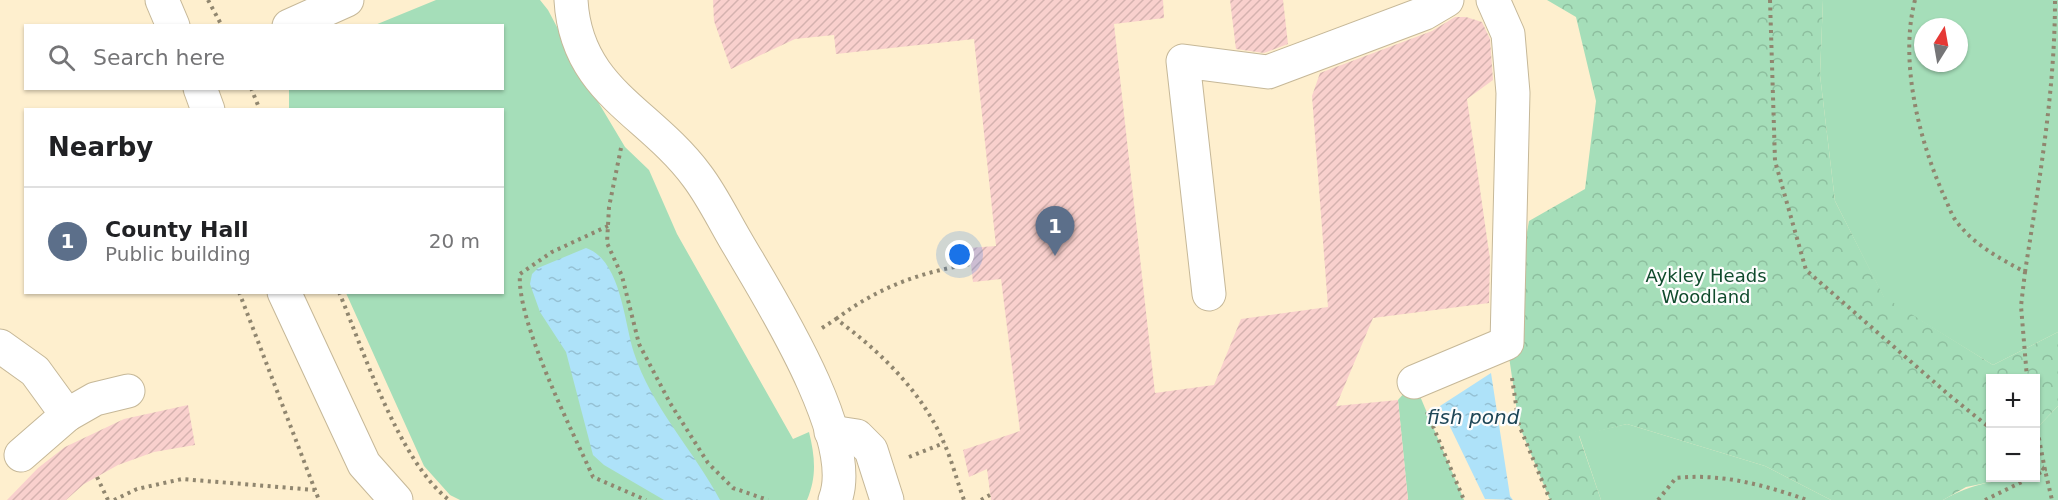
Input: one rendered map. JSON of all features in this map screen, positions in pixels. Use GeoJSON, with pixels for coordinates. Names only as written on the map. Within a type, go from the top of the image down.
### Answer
{"type":"FeatureCollection","features":[{"type":"Feature","properties":{"kind":"main road"},"geometry":{"type":"LineString","coordinates":[[162,0],[172,24]]}},
{"type":"Feature","properties":{"kind":"main road"},"geometry":{"type":"LineString","coordinates":[[294,24],[347,0]]}},
{"type":"Feature","properties":{"kind":"main road"},"geometry":{"type":"LineString","coordinates":[[571,0],[580,50],[592,72],[676,151],[697,177],[796,343],[831,432],[837,460],[838,491],[835,500]]}},
{"type":"Feature","properties":{"kind":"main road"},"geometry":{"type":"LineString","coordinates":[[1209,294],[1183,61],[1268,72],[1425,13],[1447,0]]}},
{"type":"Feature","properties":{"kind":"main road"},"geometry":{"type":"LineString","coordinates":[[1414,382],[1507,343],[1513,93],[1508,34],[1493,0]]}},
{"type":"Feature","properties":{"kind":"main road"},"geometry":{"type":"LineString","coordinates":[[201,90],[207,108]]}},
{"type":"Feature","properties":{"kind":"main road"},"geometry":{"type":"LineString","coordinates":[[285,294],[364,464],[396,500]]}},
{"type":"Feature","properties":{"kind":"main road"},"geometry":{"type":"LineString","coordinates":[[0,345],[35,371],[68,415]]}},
{"type":"Feature","properties":{"kind":"main road"},"geometry":{"type":"LineString","coordinates":[[21,455],[68,415],[95,399],[128,391]]}},
{"type":"Feature","properties":{"kind":"main road"},"geometry":{"type":"LineString","coordinates":[[831,432],[857,436],[871,450],[887,500]]}},
{"type":"Feature","properties":{"kind":"main road"},"geometry":{"type":"LineString","coordinates":[[364,464],[365,500]]}},
{"type":"Feature","properties":{"kind":"path"},"geometry":{"type":"LineString","coordinates":[[208,0],[221,24]]}},
{"type":"Feature","properties":{"kind":"path"},"geometry":{"type":"LineString","coordinates":[[1770,0],[1775,161],[1806,270],[1986,425]]}},
{"type":"Feature","properties":{"kind":"path"},"geometry":{"type":"LineString","coordinates":[[1915,0],[1912,13],[1911,60],[1919,128],[1939,183],[1955,220],[1984,250],[2025,272]]}},
{"type":"Feature","properties":{"kind":"path"},"geometry":{"type":"LineString","coordinates":[[2027,374],[2021,306],[2038,190],[2052,66],[2055,0]]}},
{"type":"Feature","properties":{"kind":"path"},"geometry":{"type":"LineString","coordinates":[[2052,66],[2058,71]]}},
{"type":"Feature","properties":{"kind":"path"},"geometry":{"type":"LineString","coordinates":[[252,90],[259,108]]}},
{"type":"Feature","properties":{"kind":"path"},"geometry":{"type":"LineString","coordinates":[[618,96],[622,142],[609,207],[607,243],[622,276],[639,344],[670,403],[708,463],[733,488],[768,500]]}},
{"type":"Feature","properties":{"kind":"path"},"geometry":{"type":"LineString","coordinates":[[608,226],[552,252],[520,274],[519,286],[534,340],[593,477],[646,500]]}},
{"type":"Feature","properties":{"kind":"path"},"geometry":{"type":"LineString","coordinates":[[796,343],[869,297],[906,278],[971,264]]}},
{"type":"Feature","properties":{"kind":"path"},"geometry":{"type":"LineString","coordinates":[[240,294],[319,500]]}},
{"type":"Feature","properties":{"kind":"path"},"geometry":{"type":"LineString","coordinates":[[340,294],[408,450],[430,483],[449,500]]}},
{"type":"Feature","properties":{"kind":"path"},"geometry":{"type":"LineString","coordinates":[[836,319],[890,365],[922,404],[944,442],[964,500]]}},
{"type":"Feature","properties":{"kind":"path"},"geometry":{"type":"LineString","coordinates":[[1507,343],[1519,425],[1550,500]]}},
{"type":"Feature","properties":{"kind":"path"},"geometry":{"type":"LineString","coordinates":[[1414,382],[1464,500]]}},
{"type":"Feature","properties":{"kind":"path"},"geometry":{"type":"LineString","coordinates":[[2037,428],[2052,500]]}},
{"type":"Feature","properties":{"kind":"path"},"geometry":{"type":"LineString","coordinates":[[919,453],[944,442]]}},
{"type":"Feature","properties":{"kind":"path"},"geometry":{"type":"LineString","coordinates":[[2040,466],[2045,470]]}},
{"type":"Feature","properties":{"kind":"path"},"geometry":{"type":"LineString","coordinates":[[2040,473],[2045,470]]}},
{"type":"Feature","properties":{"kind":"path"},"geometry":{"type":"LineString","coordinates":[[1658,500],[1676,478],[1703,475],[1775,488],[1807,500]]}},
{"type":"Feature","properties":{"kind":"path"},"geometry":{"type":"LineString","coordinates":[[97,477],[108,500]]}},
{"type":"Feature","properties":{"kind":"path"},"geometry":{"type":"LineString","coordinates":[[114,500],[137,489],[182,480],[315,490]]}},
{"type":"Feature","properties":{"kind":"path"},"geometry":{"type":"LineString","coordinates":[[1985,500],[2020,482]]}},
{"type":"Feature","properties":{"kind":"path"},"geometry":{"type":"LineString","coordinates":[[981,500],[990,495]]}},
{"type":"Feature","properties":{"kind":"green space"},"geometry":{"type":"Polygon","coordinates":[[[436,0],[540,0],[548,10],[585,80],[625,147],[649,170],[677,234],[793,439],[809,432],[814,466],[807,500],[460,500],[450,495],[424,466],[346,294],[504,294],[504,108],[289,108],[289,90],[504,90],[504,24],[377,24],[436,0]]]}},
{"type":"Feature","properties":{"kind":"green space","name":"Aykley Heads Woodland"},"geometry":{"type":"Polygon","coordinates":[[[1547,0],[1823,0],[1820,75],[1835,201],[1884,297],[1993,365],[2058,332],[2058,406],[2040,425],[2040,374],[1986,374],[1986,482],[1991,482],[1966,487],[1943,500],[1831,500],[1765,466],[1627,424],[1579,436],[1601,500],[1550,500],[1519,425],[1507,343],[1529,221],[1585,189],[1596,101],[1576,17],[1547,0]]]}},
{"type":"Feature","properties":{"kind":"green space"},"geometry":{"type":"Polygon","coordinates":[[[1823,0],[2058,0],[2058,332],[1993,365],[1884,298],[1835,201],[1820,75],[1823,0]]]}},
{"type":"Feature","properties":{"kind":"green space"},"geometry":{"type":"Polygon","coordinates":[[[1414,382],[1464,500],[1408,500],[1398,400],[1414,382]]]}},
{"type":"Feature","properties":{"kind":"green space"},"geometry":{"type":"Polygon","coordinates":[[[2058,406],[2058,500],[1943,500],[1965,489],[1988,483],[2040,482],[2040,471],[2044,470],[2040,450],[2040,425],[2058,406]]]}},
{"type":"Feature","properties":{"kind":"green space"},"geometry":{"type":"Polygon","coordinates":[[[1627,424],[1765,466],[1831,500],[1601,500],[1579,435],[1627,424]]]}},
{"type":"Feature","properties":{"kind":"green space"},"geometry":{"type":"Polygon","coordinates":[[[2040,447],[2045,470],[2040,471],[2040,447]]]}},
{"type":"Feature","properties":{"kind":"water"},"geometry":{"type":"Polygon","coordinates":[[[586,248],[598,255],[614,278],[634,353],[642,373],[662,410],[720,500],[664,500],[604,465],[593,455],[566,352],[540,312],[530,284],[532,274],[538,268],[586,248]]]}},
{"type":"Feature","properties":{"kind":"water","name":"fish pond"},"geometry":{"type":"Polygon","coordinates":[[[1491,373],[1510,496],[1513,500],[1485,499],[1440,406],[1491,373]]]}},
{"type":"Feature","properties":{"kind":"building"},"geometry":{"type":"Polygon","coordinates":[[[713,0],[1163,0],[1164,18],[1114,24],[1155,393],[1214,385],[1241,319],[1328,307],[1312,96],[1320,73],[1432,31],[1455,17],[1466,17],[1482,22],[1490,39],[1493,80],[1467,99],[1490,259],[1489,303],[1373,318],[1336,406],[1398,400],[1408,500],[991,500],[987,469],[969,477],[963,450],[1020,431],[1001,279],[973,282],[969,248],[996,246],[974,39],[836,54],[834,35],[795,39],[731,69],[714,21],[713,0]]]}},
{"type":"Feature","properties":{"kind":"building"},"geometry":{"type":"Polygon","coordinates":[[[1230,0],[1283,0],[1288,44],[1264,53],[1236,49],[1230,0]]]}},
{"type":"Feature","properties":{"kind":"building"},"geometry":{"type":"Polygon","coordinates":[[[188,405],[195,445],[154,452],[118,465],[84,484],[66,500],[7,500],[38,468],[65,447],[124,419],[188,405]]]}},
{"type":"Feature","properties":{"kind":"place","name":"County Hall"},"geometry":{"type":"Point","coordinates":[1055,256]}}]}
